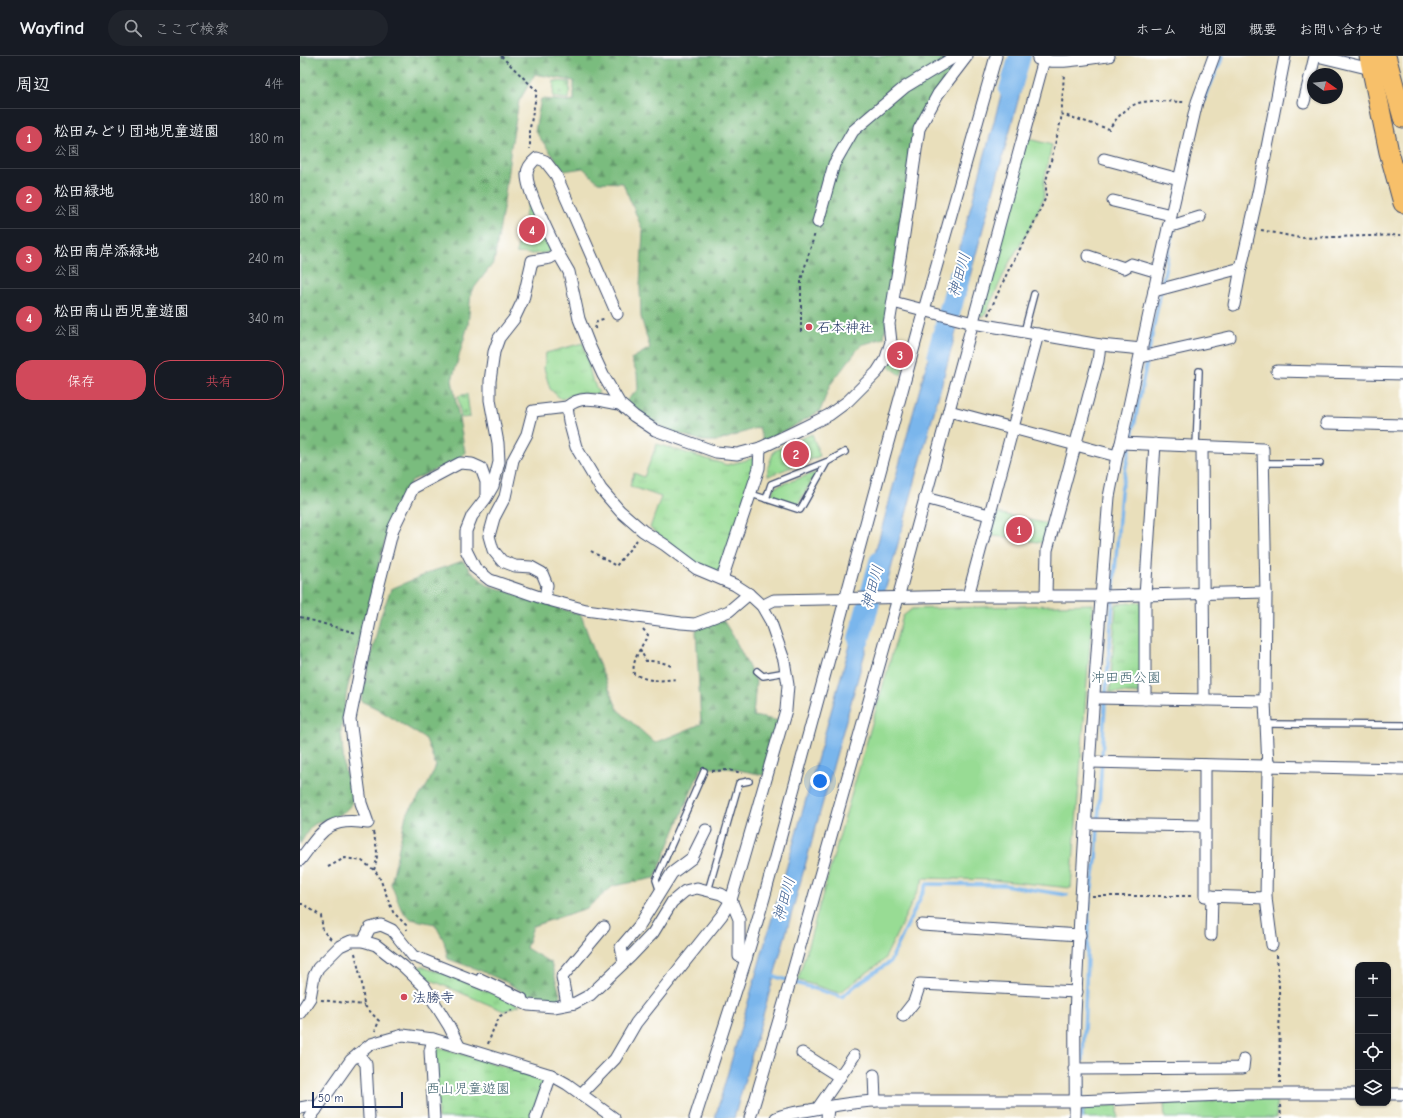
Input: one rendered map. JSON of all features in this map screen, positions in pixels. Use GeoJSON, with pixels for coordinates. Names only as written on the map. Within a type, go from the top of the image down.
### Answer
{"type":"FeatureCollection","features":[{"type":"Feature","properties":{"kind":"highway"},"geometry":{"type":"LineString","coordinates":[[1386,56],[1402,107]]}},
{"type":"Feature","properties":{"kind":"highway"},"geometry":{"type":"LineString","coordinates":[[1370,62],[1389,152],[1403,203]]}},
{"type":"Feature","properties":{"kind":"street"},"geometry":{"type":"LineString","coordinates":[[818,222],[834,164],[853,131],[905,87],[956,56]]}},
{"type":"Feature","properties":{"kind":"street"},"geometry":{"type":"LineString","coordinates":[[617,314],[556,175],[545,161],[537,158],[530,163],[527,173],[531,192],[558,253],[569,272],[579,319],[590,347],[603,375],[620,404],[634,416],[655,430],[716,452],[737,454],[760,448],[829,415],[848,401],[877,372],[886,358],[891,342],[889,324],[904,234],[918,129],[938,94],[967,56]]}},
{"type":"Feature","properties":{"kind":"street"},"geometry":{"type":"LineString","coordinates":[[694,1118],[746,959],[848,598],[996,56]]}},
{"type":"Feature","properties":{"kind":"street"},"geometry":{"type":"LineString","coordinates":[[750,1118],[784,1002],[974,323],[1042,59],[1065,61],[1109,56]]}},
{"type":"Feature","properties":{"kind":"street"},"geometry":{"type":"LineString","coordinates":[[1075,1118],[1076,1100],[1074,1069],[1080,935],[1094,824],[1109,596],[1110,497],[1117,456],[1128,443],[1159,290],[1158,272],[1171,223],[1179,179],[1197,102],[1214,56]]}},
{"type":"Feature","properties":{"kind":"street"},"geometry":{"type":"LineString","coordinates":[[1234,305],[1285,56]]}},
{"type":"Feature","properties":{"kind":"street"},"geometry":{"type":"LineString","coordinates":[[1304,102],[1316,56],[1370,62],[1402,107]]}},
{"type":"Feature","properties":{"kind":"street"},"geometry":{"type":"LineString","coordinates":[[1104,159],[1179,179]]}},
{"type":"Feature","properties":{"kind":"street"},"geometry":{"type":"LineString","coordinates":[[1113,201],[1171,223],[1200,217]]}},
{"type":"Feature","properties":{"kind":"street"},"geometry":{"type":"LineString","coordinates":[[558,253],[550,258],[532,261],[523,300],[514,320],[499,338],[494,352],[490,381],[490,400],[498,443],[499,462],[493,486],[472,516],[466,530],[466,550],[475,568],[490,580],[545,599],[586,610],[695,624],[729,611],[749,594]]}},
{"type":"Feature","properties":{"kind":"street"},"geometry":{"type":"LineString","coordinates":[[1088,256],[1124,268],[1131,264],[1158,272]]}},
{"type":"Feature","properties":{"kind":"street"},"geometry":{"type":"LineString","coordinates":[[1159,290],[1241,268]]}},
{"type":"Feature","properties":{"kind":"street"},"geometry":{"type":"LineString","coordinates":[[893,302],[974,323],[1145,354],[1230,338]]}},
{"type":"Feature","properties":{"kind":"street"},"geometry":{"type":"LineString","coordinates":[[968,596],[1038,334]]}},
{"type":"Feature","properties":{"kind":"street"},"geometry":{"type":"LineString","coordinates":[[1046,596],[1047,550],[1098,360],[1100,345]]}},
{"type":"Feature","properties":{"kind":"street"},"geometry":{"type":"LineString","coordinates":[[1277,371],[1403,374]]}},
{"type":"Feature","properties":{"kind":"street"},"geometry":{"type":"LineString","coordinates":[[545,599],[548,585],[542,573],[531,567],[515,566],[502,561],[493,550],[489,536],[494,518],[505,497],[513,460],[527,434],[533,411],[567,407],[573,402],[586,398],[620,404]]}},
{"type":"Feature","properties":{"kind":"street"},"geometry":{"type":"LineString","coordinates":[[567,407],[576,447],[598,483],[620,511],[644,531],[697,569],[722,579],[749,594],[762,606],[770,620],[784,660],[788,685],[786,710],[731,900],[722,915],[636,1023],[615,1059],[581,1094]]}},
{"type":"Feature","properties":{"kind":"street"},"geometry":{"type":"LineString","coordinates":[[949,411],[1117,456]]}},
{"type":"Feature","properties":{"kind":"street"},"geometry":{"type":"LineString","coordinates":[[1326,423],[1403,425]]}},
{"type":"Feature","properties":{"kind":"street"},"geometry":{"type":"LineString","coordinates":[[1128,443],[1263,449],[1266,592],[1265,701],[1268,767],[1266,898],[1272,945]]}},
{"type":"Feature","properties":{"kind":"street"},"geometry":{"type":"LineString","coordinates":[[1145,699],[1145,596],[1155,444]]}},
{"type":"Feature","properties":{"kind":"street"},"geometry":{"type":"LineString","coordinates":[[1199,447],[1204,700]]}},
{"type":"Feature","properties":{"kind":"street"},"geometry":{"type":"LineString","coordinates":[[722,579],[760,468],[760,448]]}},
{"type":"Feature","properties":{"kind":"street"},"geometry":{"type":"LineString","coordinates":[[300,860],[315,840],[330,825],[342,821],[368,823],[361,803],[350,719],[367,636],[393,529],[413,488],[460,463],[472,464],[481,468],[486,482],[486,498]]}},
{"type":"Feature","properties":{"kind":"street"},"geometry":{"type":"LineString","coordinates":[[925,498],[989,515]]}},
{"type":"Feature","properties":{"kind":"street"},"geometry":{"type":"LineString","coordinates":[[762,606],[774,600],[968,596],[1145,596],[1266,592]]}},
{"type":"Feature","properties":{"kind":"street"},"geometry":{"type":"LineString","coordinates":[[1102,698],[1265,701]]}},
{"type":"Feature","properties":{"kind":"street"},"geometry":{"type":"LineString","coordinates":[[1098,763],[1403,769]]}},
{"type":"Feature","properties":{"kind":"street"},"geometry":{"type":"LineString","coordinates":[[1205,765],[1204,826],[1210,935]]}},
{"type":"Feature","properties":{"kind":"street"},"geometry":{"type":"LineString","coordinates":[[1094,824],[1204,826]]}},
{"type":"Feature","properties":{"kind":"street"},"geometry":{"type":"LineString","coordinates":[[624,962],[621,947],[639,926],[672,873],[692,858],[706,830]]}},
{"type":"Feature","properties":{"kind":"street"},"geometry":{"type":"LineString","coordinates":[[363,941],[370,928],[381,924],[392,930],[413,956],[490,987],[527,1004],[554,1007],[575,1002],[590,995],[653,933],[672,902],[685,891],[697,888],[721,894],[731,900],[739,919],[739,956],[746,959]]}},
{"type":"Feature","properties":{"kind":"street"},"geometry":{"type":"LineString","coordinates":[[1208,896],[1266,898]]}},
{"type":"Feature","properties":{"kind":"street"},"geometry":{"type":"LineString","coordinates":[[922,925],[1080,935]]}},
{"type":"Feature","properties":{"kind":"street"},"geometry":{"type":"LineString","coordinates":[[568,1004],[562,977],[604,927]]}},
{"type":"Feature","properties":{"kind":"street"},"geometry":{"type":"LineString","coordinates":[[300,1013],[310,998],[313,982],[318,968],[339,947],[351,941],[363,941],[376,945],[403,966],[424,986],[449,1026],[459,1046]]}},
{"type":"Feature","properties":{"kind":"street"},"geometry":{"type":"LineString","coordinates":[[903,1016],[914,1002],[920,984],[1077,992]]}},
{"type":"Feature","properties":{"kind":"street"},"geometry":{"type":"LineString","coordinates":[[313,1114],[351,1060],[371,1044],[403,1035],[433,1039],[459,1046],[550,1075],[567,1084],[614,1118]]}},
{"type":"Feature","properties":{"kind":"street"},"geometry":{"type":"LineString","coordinates":[[433,1039],[430,1051],[434,1118]]}},
{"type":"Feature","properties":{"kind":"street"},"geometry":{"type":"LineString","coordinates":[[802,1053],[840,1076]]}},
{"type":"Feature","properties":{"kind":"street"},"geometry":{"type":"LineString","coordinates":[[358,1054],[366,1064],[369,1118]]}},
{"type":"Feature","properties":{"kind":"street"},"geometry":{"type":"LineString","coordinates":[[824,1111],[840,1076],[854,1056]]}},
{"type":"Feature","properties":{"kind":"street"},"geometry":{"type":"LineString","coordinates":[[1074,1069],[1244,1068],[1244,1059]]}},
{"type":"Feature","properties":{"kind":"street"},"geometry":{"type":"LineString","coordinates":[[536,1118],[550,1075]]}},
{"type":"Feature","properties":{"kind":"street"},"geometry":{"type":"LineString","coordinates":[[874,1075],[875,1101]]}},
{"type":"Feature","properties":{"kind":"street"},"geometry":{"type":"LineString","coordinates":[[776,1118],[783,1115],[824,1111],[861,1101],[1076,1100],[1280,1094],[1355,1094]]}},
{"type":"Feature","properties":{"kind":"street"},"geometry":{"type":"LineString","coordinates":[[1391,1094],[1403,1094]]}},
{"type":"Feature","properties":{"kind":"street"},"geometry":{"type":"LineString","coordinates":[[300,1108],[311,1106],[313,1114]]}},
{"type":"Feature","properties":{"kind":"lane"},"geometry":{"type":"LineString","coordinates":[[1024,332],[1034,294]]}},
{"type":"Feature","properties":{"kind":"lane"},"geometry":{"type":"LineString","coordinates":[[1199,371],[1199,447]]}},
{"type":"Feature","properties":{"kind":"lane"},"geometry":{"type":"LineString","coordinates":[[766,499],[772,484],[827,462],[845,452]]}},
{"type":"Feature","properties":{"kind":"lane"},"geometry":{"type":"LineString","coordinates":[[751,494],[800,510],[827,462]]}},
{"type":"Feature","properties":{"kind":"lane"},"geometry":{"type":"LineString","coordinates":[[1263,463],[1320,463]]}},
{"type":"Feature","properties":{"kind":"lane"},"geometry":{"type":"LineString","coordinates":[[757,672],[764,676],[786,672]]}},
{"type":"Feature","properties":{"kind":"lane"},"geometry":{"type":"LineString","coordinates":[[1266,724],[1403,725]]}},
{"type":"Feature","properties":{"kind":"lane"},"geometry":{"type":"LineString","coordinates":[[660,893],[656,880],[704,771]]}},
{"type":"Feature","properties":{"kind":"lane"},"geometry":{"type":"LineString","coordinates":[[708,891],[740,783],[749,781]]}},
{"type":"Feature","properties":{"kind":"lane"},"geometry":{"type":"LineString","coordinates":[[480,976],[524,997],[527,1004]]}},
{"type":"Feature","properties":{"kind":"path"},"geometry":{"type":"LineString","coordinates":[[501,56],[536,91],[530,128],[530,163]]}},
{"type":"Feature","properties":{"kind":"path"},"geometry":{"type":"LineString","coordinates":[[974,323],[1009,268],[1033,225],[1046,197],[1046,181],[1062,114],[1065,61]]}},
{"type":"Feature","properties":{"kind":"path"},"geometry":{"type":"LineString","coordinates":[[1062,114],[1109,129],[1116,118],[1127,109],[1141,102],[1197,102]]}},
{"type":"Feature","properties":{"kind":"path"},"geometry":{"type":"LineString","coordinates":[[801,332],[801,280],[818,222]]}},
{"type":"Feature","properties":{"kind":"path"},"geometry":{"type":"LineString","coordinates":[[1250,227],[1300,238],[1402,235]]}},
{"type":"Feature","properties":{"kind":"path"},"geometry":{"type":"LineString","coordinates":[[590,347],[597,321],[617,314]]}},
{"type":"Feature","properties":{"kind":"path"},"geometry":{"type":"LineString","coordinates":[[591,551],[616,566],[644,531]]}},
{"type":"Feature","properties":{"kind":"path"},"geometry":{"type":"LineString","coordinates":[[300,617],[367,636]]}},
{"type":"Feature","properties":{"kind":"path"},"geometry":{"type":"LineString","coordinates":[[632,617],[648,634],[632,668],[634,674],[645,680],[656,681],[677,679]]}},
{"type":"Feature","properties":{"kind":"path"},"geometry":{"type":"LineString","coordinates":[[640,649],[646,660],[670,665],[672,667]]}},
{"type":"Feature","properties":{"kind":"path"},"geometry":{"type":"LineString","coordinates":[[704,771],[729,770],[744,773]]}},
{"type":"Feature","properties":{"kind":"path"},"geometry":{"type":"LineString","coordinates":[[368,823],[377,846],[377,860],[374,870]]}},
{"type":"Feature","properties":{"kind":"path"},"geometry":{"type":"LineString","coordinates":[[328,867],[345,858],[362,861],[374,870],[379,876],[393,912],[406,925],[407,931]]}},
{"type":"Feature","properties":{"kind":"path"},"geometry":{"type":"LineString","coordinates":[[1092,896],[1208,896]]}},
{"type":"Feature","properties":{"kind":"path"},"geometry":{"type":"LineString","coordinates":[[300,904],[304,904],[321,916],[323,931],[339,947]]}},
{"type":"Feature","properties":{"kind":"path"},"geometry":{"type":"LineString","coordinates":[[351,941],[362,984],[364,1005],[379,1021],[371,1044]]}},
{"type":"Feature","properties":{"kind":"path"},"geometry":{"type":"LineString","coordinates":[[1272,945],[1277,953],[1279,986],[1281,1050],[1280,1094]]}},
{"type":"Feature","properties":{"kind":"path"},"geometry":{"type":"LineString","coordinates":[[313,982],[317,1000],[364,1005]]}},
{"type":"Feature","properties":{"kind":"path"},"geometry":{"type":"LineString","coordinates":[[487,1055],[487,1048],[493,1030],[500,1016],[527,1004]]}},
{"type":"Feature","properties":{"kind":"green space"},"geometry":{"type":"Polygon","coordinates":[[[300,56],[963,56],[914,129],[884,338],[861,345],[830,385],[820,411],[763,441],[759,427],[719,441],[702,441],[664,429],[626,401],[638,389],[637,373],[631,359],[650,348],[641,317],[640,286],[643,231],[623,183],[598,182],[583,168],[564,171],[535,131],[541,99],[574,101],[574,81],[535,74],[519,101],[494,262],[471,292],[468,325],[452,380],[465,452],[461,458],[411,481],[391,519],[347,690],[341,730],[344,767],[353,801],[341,814],[313,825],[300,844],[300,56]]]}},
{"type":"Feature","properties":{"kind":"green space"},"geometry":{"type":"Polygon","coordinates":[[[554,81],[570,82],[569,99],[553,97],[554,81]]]}},
{"type":"Feature","properties":{"kind":"green space"},"geometry":{"type":"Polygon","coordinates":[[[1025,138],[1052,145],[1044,181],[1044,197],[1030,228],[1009,263],[984,317],[979,315],[1025,138]]]}},
{"type":"Feature","properties":{"kind":"green space"},"geometry":{"type":"Polygon","coordinates":[[[528,204],[534,208],[552,252],[533,254],[516,253],[528,204]]]}},
{"type":"Feature","properties":{"kind":"green space"},"geometry":{"type":"Polygon","coordinates":[[[897,340],[910,343],[901,375],[889,366],[897,340]]]}},
{"type":"Feature","properties":{"kind":"green space"},"geometry":{"type":"Polygon","coordinates":[[[583,343],[592,379],[599,393],[578,393],[561,399],[550,389],[544,368],[546,353],[583,343]]]}},
{"type":"Feature","properties":{"kind":"green space"},"geometry":{"type":"Polygon","coordinates":[[[467,394],[470,417],[461,418],[458,396],[467,394]]]}},
{"type":"Feature","properties":{"kind":"green space"},"geometry":{"type":"Polygon","coordinates":[[[812,434],[820,456],[768,476],[768,467],[774,451],[812,434]]]}},
{"type":"Feature","properties":{"kind":"green space"},"geometry":{"type":"Polygon","coordinates":[[[657,444],[727,465],[754,458],[756,467],[719,575],[691,561],[650,528],[661,497],[630,486],[634,473],[644,477],[657,444]]]}},
{"type":"Feature","properties":{"kind":"green space"},"geometry":{"type":"Polygon","coordinates":[[[817,472],[797,506],[770,498],[775,487],[817,472]]]}},
{"type":"Feature","properties":{"kind":"green space"},"geometry":{"type":"Polygon","coordinates":[[[997,513],[1048,524],[1043,543],[1015,538],[991,536],[997,513]]]}},
{"type":"Feature","properties":{"kind":"green space"},"geometry":{"type":"Polygon","coordinates":[[[463,561],[471,571],[487,585],[581,615],[596,657],[618,710],[655,743],[701,724],[696,630],[723,620],[756,681],[753,716],[780,721],[764,775],[729,768],[701,768],[655,878],[613,886],[587,908],[533,926],[526,948],[551,963],[562,1001],[532,998],[508,983],[479,970],[448,959],[444,941],[435,924],[411,919],[402,911],[391,884],[406,815],[428,784],[436,766],[426,739],[376,708],[361,701],[380,618],[391,589],[433,571],[463,561]]]}},
{"type":"Feature","properties":{"kind":"green space","name":"沖田西公園"},"geometry":{"type":"Polygon","coordinates":[[[1142,602],[1142,694],[1110,692],[1116,604],[1142,602]]]}},
{"type":"Feature","properties":{"kind":"green space"},"geometry":{"type":"Polygon","coordinates":[[[1093,604],[1071,888],[994,880],[924,878],[884,960],[839,993],[798,980],[903,616],[912,609],[1093,604]]]}},
{"type":"Feature","properties":{"kind":"green space"},"geometry":{"type":"Polygon","coordinates":[[[422,966],[441,972],[520,1005],[504,1011],[424,977],[418,968],[422,966]]]}},
{"type":"Feature","properties":{"kind":"green space","name":"西山児童遊園"},"geometry":{"type":"Polygon","coordinates":[[[435,1046],[545,1079],[532,1118],[438,1118],[435,1046]]]}},
{"type":"Feature","properties":{"kind":"green space"},"geometry":{"type":"Polygon","coordinates":[[[1276,1098],[1277,1118],[1165,1118],[1164,1103],[1276,1098]]]}},
{"type":"Feature","properties":{"kind":"green space"},"geometry":{"type":"Polygon","coordinates":[[[1118,1105],[1118,1118],[1084,1118],[1084,1107],[1118,1105]]]}},
{"type":"Feature","properties":{"kind":"water"},"geometry":{"type":"Polygon","coordinates":[[[1011,59],[1028,64],[961,309],[944,305],[1011,59]]]}},
{"type":"Feature","properties":{"kind":"water"},"geometry":{"type":"Polygon","coordinates":[[[938,322],[957,328],[885,591],[865,590],[938,322]]]}},
{"type":"Feature","properties":{"kind":"water"},"geometry":{"type":"Polygon","coordinates":[[[860,610],[877,610],[734,1118],[715,1118],[860,610]]]}},
{"type":"Feature","properties":{"kind":"waterway","name":"神田川"},"geometry":{"type":"LineString","coordinates":[[1010,90],[1020,56]]}},
{"type":"Feature","properties":{"kind":"waterway"},"geometry":{"type":"LineString","coordinates":[[1200,109],[1223,56]]}},
{"type":"Feature","properties":{"kind":"waterway"},"geometry":{"type":"LineString","coordinates":[[1083,1060],[1089,907],[1096,860],[1105,705],[1121,492],[1173,230]]}},
{"type":"Feature","properties":{"kind":"waterway","name":"神田川"},"geometry":{"type":"LineString","coordinates":[[938,354],[959,277]]}},
{"type":"Feature","properties":{"kind":"waterway","name":"神田川"},"geometry":{"type":"LineString","coordinates":[[859,639],[880,562]]}},
{"type":"Feature","properties":{"kind":"waterway"},"geometry":{"type":"LineString","coordinates":[[770,975],[842,997],[856,985],[890,962],[927,884],[1004,885],[1067,895]]}},
{"type":"Feature","properties":{"kind":"waterway"},"geometry":{"type":"LineString","coordinates":[[1082,1097],[1083,1074]]}},
{"type":"Feature","properties":{"kind":"waterway"},"geometry":{"type":"LineString","coordinates":[[1082,1106],[1082,1118]]}},
{"type":"Feature","properties":{"kind":"place","name":"松田南山西児童遊園"},"geometry":{"type":"Point","coordinates":[532,230]}},
{"type":"Feature","properties":{"kind":"place","name":"石本神社"},"geometry":{"type":"Point","coordinates":[809,327]}},
{"type":"Feature","properties":{"kind":"place","name":"松田南岸添緑地"},"geometry":{"type":"Point","coordinates":[900,355]}},
{"type":"Feature","properties":{"kind":"place","name":"松田緑地"},"geometry":{"type":"Point","coordinates":[796,454]}},
{"type":"Feature","properties":{"kind":"place","name":"松田みどり団地児童遊園"},"geometry":{"type":"Point","coordinates":[1019,530]}},
{"type":"Feature","properties":{"kind":"place","name":"法勝寺"},"geometry":{"type":"Point","coordinates":[404,997]}}]}
